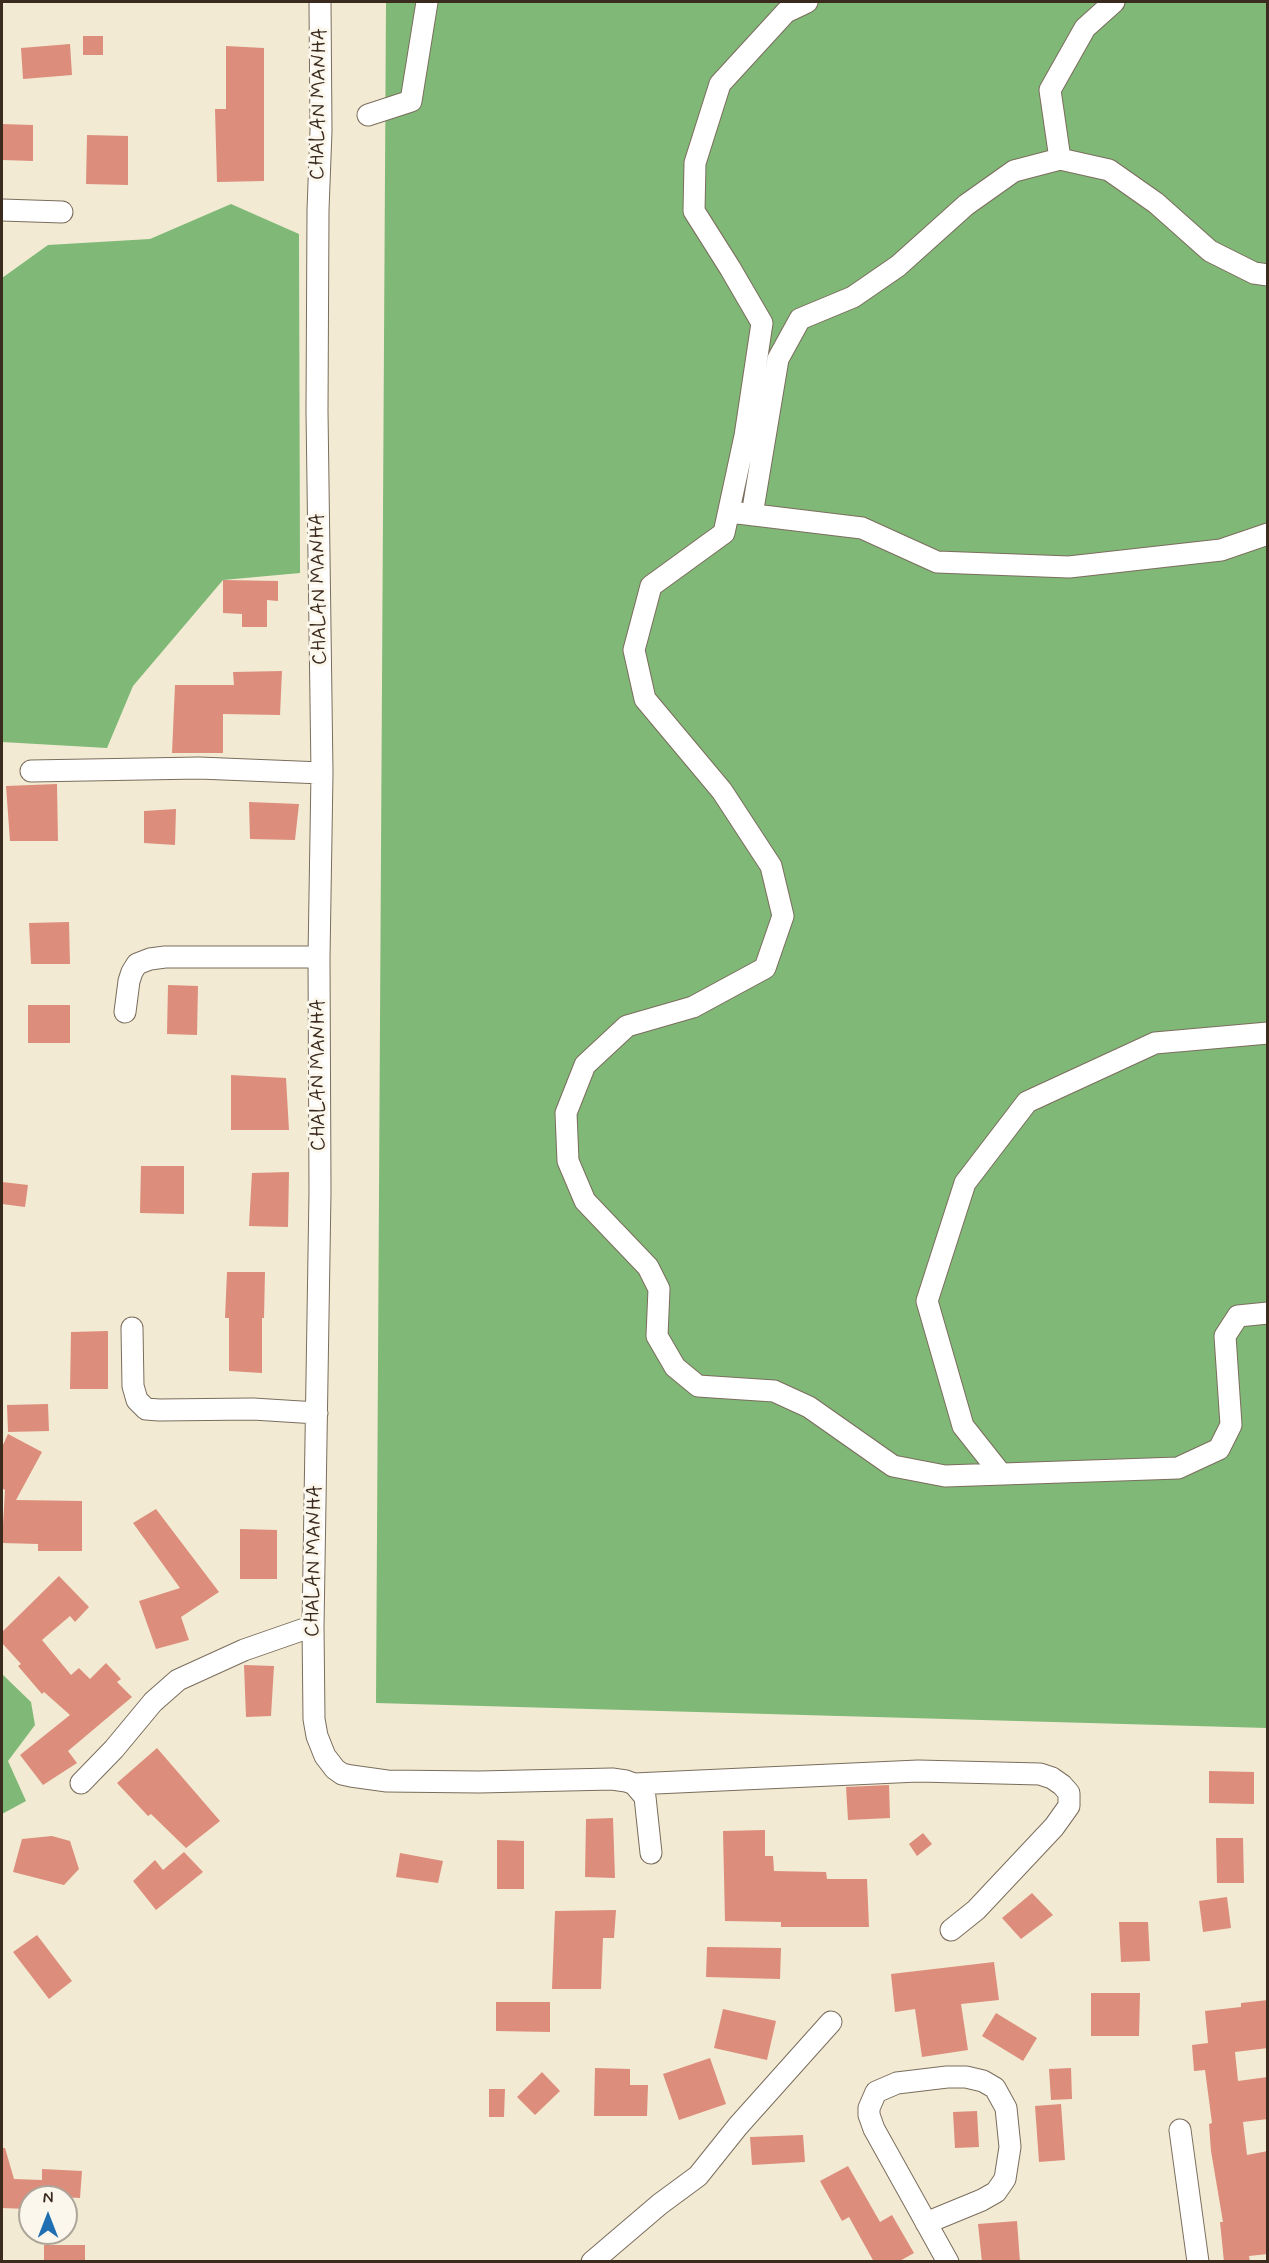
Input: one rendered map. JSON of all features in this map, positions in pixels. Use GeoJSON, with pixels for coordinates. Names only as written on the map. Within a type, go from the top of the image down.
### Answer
{"type":"FeatureCollection","features":[{"type":"Feature","properties":{"kind":"street","name":"CHALAN MANHA"},"geometry":{"type":"LineString","coordinates":[[320,2],[321,131],[318,210],[317,411],[322,773],[319,957],[320,1192],[314,1626],[314,1719],[317,1736],[325,1756],[342,1774],[387,1781],[479,1782],[612,1779],[634,1784],[918,1771],[1040,1774],[1062,1785],[1069,1793],[1069,1806],[1054,1827],[976,1910],[951,1930]]}},
{"type":"Feature","properties":{"kind":"street"},"geometry":{"type":"LineString","coordinates":[[369,115],[411,101],[427,2]]}},
{"type":"Feature","properties":{"kind":"street"},"geometry":{"type":"LineString","coordinates":[[807,2],[786,12],[720,84],[695,163],[694,211],[762,323],[745,436],[724,533],[651,586],[634,650],[645,699],[722,791],[771,866],[783,916],[765,968],[693,1007],[627,1026],[585,1065],[566,1113],[568,1161],[585,1201],[648,1267],[658,1289],[657,1336],[675,1367],[698,1386],[774,1391],[809,1407],[893,1466],[945,1476],[1178,1468],[1219,1449],[1231,1425],[1226,1336],[1238,1316],[1268,1313]]}},
{"type":"Feature","properties":{"kind":"street"},"geometry":{"type":"LineString","coordinates":[[1060,159],[1050,90],[1085,28],[1114,2]]}},
{"type":"Feature","properties":{"kind":"street"},"geometry":{"type":"LineString","coordinates":[[752,515],[778,359],[800,319],[862,291],[898,266],[966,205],[1014,171],[1060,159],[1108,170],[1156,203],[1210,251],[1254,273],[1268,275]]}},
{"type":"Feature","properties":{"kind":"street"},"geometry":{"type":"LineString","coordinates":[[2,210],[62,212]]}},
{"type":"Feature","properties":{"kind":"street"},"geometry":{"type":"LineString","coordinates":[[729,512],[862,528],[937,562],[1033,566],[1069,567],[1221,550],[1268,534]]}},
{"type":"Feature","properties":{"kind":"street"},"geometry":{"type":"LineString","coordinates":[[32,771],[199,768],[322,773]]}},
{"type":"Feature","properties":{"kind":"street"},"geometry":{"type":"LineString","coordinates":[[125,1012],[132,972],[137,964],[150,959],[165,957],[319,957]]}},
{"type":"Feature","properties":{"kind":"street"},"geometry":{"type":"LineString","coordinates":[[1001,1474],[963,1426],[927,1301],[965,1184],[1027,1102],[1155,1043],[1268,1033]]}},
{"type":"Feature","properties":{"kind":"street"},"geometry":{"type":"LineString","coordinates":[[132,1328],[133,1386],[137,1400],[146,1409],[253,1409],[317,1413]]}},
{"type":"Feature","properties":{"kind":"street"},"geometry":{"type":"LineString","coordinates":[[81,1783],[174,1683],[226,1657],[314,1626]]}},
{"type":"Feature","properties":{"kind":"street"},"geometry":{"type":"LineString","coordinates":[[634,1784],[645,1797],[651,1853]]}},
{"type":"Feature","properties":{"kind":"street"},"geometry":{"type":"LineString","coordinates":[[592,2262],[660,2204],[698,2176],[800,2055],[831,2022]]}},
{"type":"Feature","properties":{"kind":"street"},"geometry":{"type":"LineString","coordinates":[[926,2223],[982,2200],[996,2192],[1005,2179],[1010,2147],[1006,2108],[995,2088],[983,2081],[966,2077],[922,2079],[883,2088],[873,2096],[869,2108],[870,2122],[926,2223],[948,2262]]}},
{"type":"Feature","properties":{"kind":"street"},"geometry":{"type":"LineString","coordinates":[[1180,2130],[1198,2262]]}},
{"type":"Feature","properties":{"kind":"green space"},"geometry":{"type":"Polygon","coordinates":[[[386,2],[1267,2],[1267,1728],[376,1703],[386,2]]]}},
{"type":"Feature","properties":{"kind":"green space"},"geometry":{"type":"Polygon","coordinates":[[[231,204],[299,234],[300,573],[223,580],[133,686],[107,748],[2,742],[2,278],[48,245],[150,239],[231,204]]]}},
{"type":"Feature","properties":{"kind":"green space"},"geometry":{"type":"Polygon","coordinates":[[[2,1674],[31,1702],[35,1725],[8,1761],[26,1801],[2,1814],[2,1674]]]}},
{"type":"Feature","properties":{"kind":"building"},"geometry":{"type":"Polygon","coordinates":[[[83,36],[103,36],[103,55],[83,55],[83,36]]]}},
{"type":"Feature","properties":{"kind":"building"},"geometry":{"type":"Polygon","coordinates":[[[70,44],[72,75],[23,79],[21,48],[70,44]]]}},
{"type":"Feature","properties":{"kind":"building"},"geometry":{"type":"Polygon","coordinates":[[[226,46],[264,48],[264,181],[217,182],[215,109],[226,109],[226,46]]]}},
{"type":"Feature","properties":{"kind":"building"},"geometry":{"type":"Polygon","coordinates":[[[2,124],[33,125],[33,161],[2,160],[2,124]]]}},
{"type":"Feature","properties":{"kind":"building"},"geometry":{"type":"Polygon","coordinates":[[[87,135],[128,136],[128,185],[86,184],[87,135]]]}},
{"type":"Feature","properties":{"kind":"building"},"geometry":{"type":"Polygon","coordinates":[[[223,580],[278,581],[278,601],[267,600],[267,627],[242,627],[242,614],[223,613],[223,580]]]}},
{"type":"Feature","properties":{"kind":"building"},"geometry":{"type":"Polygon","coordinates":[[[282,671],[280,715],[223,714],[223,753],[172,753],[175,685],[234,685],[233,672],[282,671]]]}},
{"type":"Feature","properties":{"kind":"building"},"geometry":{"type":"Polygon","coordinates":[[[57,784],[58,841],[10,841],[6,786],[57,784]]]}},
{"type":"Feature","properties":{"kind":"building"},"geometry":{"type":"Polygon","coordinates":[[[249,802],[299,804],[295,840],[250,839],[249,802]]]}},
{"type":"Feature","properties":{"kind":"building"},"geometry":{"type":"Polygon","coordinates":[[[176,809],[175,845],[144,843],[144,811],[176,809]]]}},
{"type":"Feature","properties":{"kind":"building"},"geometry":{"type":"Polygon","coordinates":[[[69,922],[70,964],[31,964],[29,923],[69,922]]]}},
{"type":"Feature","properties":{"kind":"building"},"geometry":{"type":"Polygon","coordinates":[[[168,985],[198,986],[197,1035],[167,1034],[168,985]]]}},
{"type":"Feature","properties":{"kind":"building"},"geometry":{"type":"Polygon","coordinates":[[[28,1005],[70,1005],[70,1043],[28,1043],[28,1005]]]}},
{"type":"Feature","properties":{"kind":"building"},"geometry":{"type":"Polygon","coordinates":[[[231,1075],[286,1078],[289,1130],[231,1130],[231,1075]]]}},
{"type":"Feature","properties":{"kind":"building"},"geometry":{"type":"Polygon","coordinates":[[[141,1166],[184,1166],[184,1214],[140,1213],[141,1166]]]}},
{"type":"Feature","properties":{"kind":"building"},"geometry":{"type":"Polygon","coordinates":[[[289,1172],[288,1227],[249,1226],[252,1173],[289,1172]]]}},
{"type":"Feature","properties":{"kind":"building"},"geometry":{"type":"Polygon","coordinates":[[[2,1182],[28,1185],[25,1207],[2,1204],[2,1182]]]}},
{"type":"Feature","properties":{"kind":"building"},"geometry":{"type":"Polygon","coordinates":[[[227,1272],[265,1272],[262,1373],[229,1371],[229,1318],[225,1318],[227,1272]]]}},
{"type":"Feature","properties":{"kind":"building"},"geometry":{"type":"Polygon","coordinates":[[[108,1331],[108,1389],[70,1389],[71,1332],[108,1331]]]}},
{"type":"Feature","properties":{"kind":"building"},"geometry":{"type":"Polygon","coordinates":[[[48,1404],[49,1431],[8,1432],[7,1405],[48,1404]]]}},
{"type":"Feature","properties":{"kind":"building"},"geometry":{"type":"Polygon","coordinates":[[[8,1434],[42,1452],[16,1500],[82,1501],[82,1551],[38,1551],[38,1544],[2,1543],[5,1490],[2,1488],[2,1447],[8,1434]]]}},
{"type":"Feature","properties":{"kind":"building"},"geometry":{"type":"Polygon","coordinates":[[[156,1509],[219,1592],[181,1617],[189,1640],[156,1649],[139,1601],[180,1588],[133,1523],[156,1509]]]}},
{"type":"Feature","properties":{"kind":"building"},"geometry":{"type":"Polygon","coordinates":[[[240,1529],[277,1530],[277,1579],[240,1579],[240,1529]]]}},
{"type":"Feature","properties":{"kind":"building"},"geometry":{"type":"Polygon","coordinates":[[[59,1576],[89,1607],[75,1622],[70,1616],[42,1640],[71,1675],[79,1668],[90,1679],[106,1663],[121,1679],[117,1682],[132,1697],[68,1751],[77,1763],[43,1785],[20,1755],[70,1715],[44,1692],[42,1694],[18,1666],[21,1664],[2,1643],[2,1632],[59,1576]]]}},
{"type":"Feature","properties":{"kind":"building"},"geometry":{"type":"Polygon","coordinates":[[[244,1665],[274,1666],[271,1716],[246,1717],[244,1665]]]}},
{"type":"Feature","properties":{"kind":"building"},"geometry":{"type":"Polygon","coordinates":[[[157,1748],[220,1821],[186,1848],[151,1814],[148,1816],[117,1783],[157,1748]]]}},
{"type":"Feature","properties":{"kind":"building"},"geometry":{"type":"Polygon","coordinates":[[[1209,1771],[1254,1772],[1254,1804],[1209,1803],[1209,1771]]]}},
{"type":"Feature","properties":{"kind":"building"},"geometry":{"type":"Polygon","coordinates":[[[889,1785],[890,1818],[848,1820],[846,1787],[889,1785]]]}},
{"type":"Feature","properties":{"kind":"building"},"geometry":{"type":"Polygon","coordinates":[[[613,1818],[615,1878],[585,1877],[586,1819],[613,1818]]]}},
{"type":"Feature","properties":{"kind":"building"},"geometry":{"type":"Polygon","coordinates":[[[765,1830],[765,1856],[773,1856],[774,1871],[826,1872],[827,1879],[867,1879],[869,1927],[781,1927],[781,1922],[725,1921],[723,1831],[765,1830]]]}},
{"type":"Feature","properties":{"kind":"building"},"geometry":{"type":"Polygon","coordinates":[[[923,1833],[932,1844],[917,1856],[909,1844],[923,1833]]]}},
{"type":"Feature","properties":{"kind":"building"},"geometry":{"type":"Polygon","coordinates":[[[52,1836],[70,1841],[79,1869],[64,1885],[13,1872],[22,1839],[52,1836]]]}},
{"type":"Feature","properties":{"kind":"building"},"geometry":{"type":"Polygon","coordinates":[[[1216,1838],[1243,1838],[1244,1883],[1217,1883],[1216,1838]]]}},
{"type":"Feature","properties":{"kind":"building"},"geometry":{"type":"Polygon","coordinates":[[[497,1840],[524,1841],[524,1889],[497,1889],[497,1840]]]}},
{"type":"Feature","properties":{"kind":"building"},"geometry":{"type":"Polygon","coordinates":[[[184,1852],[203,1872],[156,1910],[133,1881],[155,1860],[163,1870],[184,1852]]]}},
{"type":"Feature","properties":{"kind":"building"},"geometry":{"type":"Polygon","coordinates":[[[400,1853],[443,1861],[438,1883],[396,1877],[400,1853]]]}},
{"type":"Feature","properties":{"kind":"building"},"geometry":{"type":"Polygon","coordinates":[[[1032,1893],[1053,1915],[1021,1939],[1002,1918],[1032,1893]]]}},
{"type":"Feature","properties":{"kind":"building"},"geometry":{"type":"Polygon","coordinates":[[[1227,1897],[1231,1928],[1203,1932],[1199,1901],[1227,1897]]]}},
{"type":"Feature","properties":{"kind":"building"},"geometry":{"type":"Polygon","coordinates":[[[616,1910],[614,1938],[603,1938],[601,1989],[552,1989],[555,1911],[616,1910]]]}},
{"type":"Feature","properties":{"kind":"building"},"geometry":{"type":"Polygon","coordinates":[[[1119,1922],[1148,1922],[1150,1961],[1121,1962],[1119,1922]]]}},
{"type":"Feature","properties":{"kind":"building"},"geometry":{"type":"Polygon","coordinates":[[[37,1935],[72,1981],[49,1999],[13,1952],[37,1935]]]}},
{"type":"Feature","properties":{"kind":"building"},"geometry":{"type":"Polygon","coordinates":[[[707,1947],[781,1948],[780,1979],[706,1977],[707,1947]]]}},
{"type":"Feature","properties":{"kind":"building"},"geometry":{"type":"Polygon","coordinates":[[[994,1962],[999,2000],[961,2004],[968,2050],[922,2057],[915,2009],[895,2012],[891,1974],[994,1962]]]}},
{"type":"Feature","properties":{"kind":"building"},"geometry":{"type":"Polygon","coordinates":[[[1091,1993],[1140,1993],[1139,2036],[1091,2036],[1091,1993]]]}},
{"type":"Feature","properties":{"kind":"building"},"geometry":{"type":"Polygon","coordinates":[[[1268,2000],[1268,2048],[1235,2052],[1238,2081],[1268,2077],[1268,2119],[1243,2122],[1247,2155],[1268,2151],[1268,2254],[1249,2256],[1250,2262],[1224,2262],[1220,2222],[1223,2222],[1211,2151],[1209,2124],[1212,2123],[1205,2070],[1194,2071],[1192,2045],[1208,2043],[1205,2011],[1241,2007],[1241,2003],[1268,2000]]]}},
{"type":"Feature","properties":{"kind":"building"},"geometry":{"type":"Polygon","coordinates":[[[496,2002],[550,2002],[550,2032],[496,2031],[496,2002]]]}},
{"type":"Feature","properties":{"kind":"building"},"geometry":{"type":"Polygon","coordinates":[[[723,2009],[776,2021],[767,2060],[714,2048],[723,2009]]]}},
{"type":"Feature","properties":{"kind":"building"},"geometry":{"type":"Polygon","coordinates":[[[996,2013],[1037,2038],[1023,2061],[982,2036],[996,2013]]]}},
{"type":"Feature","properties":{"kind":"building"},"geometry":{"type":"Polygon","coordinates":[[[710,2058],[726,2104],[679,2120],[663,2074],[710,2058]]]}},
{"type":"Feature","properties":{"kind":"building"},"geometry":{"type":"Polygon","coordinates":[[[595,2068],[630,2069],[630,2085],[648,2085],[647,2116],[594,2116],[595,2068]]]}},
{"type":"Feature","properties":{"kind":"building"},"geometry":{"type":"Polygon","coordinates":[[[1071,2068],[1072,2099],[1051,2100],[1049,2069],[1071,2068]]]}},
{"type":"Feature","properties":{"kind":"building"},"geometry":{"type":"Polygon","coordinates":[[[542,2072],[560,2091],[535,2115],[517,2097],[542,2072]]]}},
{"type":"Feature","properties":{"kind":"building"},"geometry":{"type":"Polygon","coordinates":[[[489,2089],[505,2089],[504,2117],[489,2117],[489,2089]]]}},
{"type":"Feature","properties":{"kind":"building"},"geometry":{"type":"Polygon","coordinates":[[[1061,2104],[1065,2160],[1039,2162],[1035,2106],[1061,2104]]]}},
{"type":"Feature","properties":{"kind":"building"},"geometry":{"type":"Polygon","coordinates":[[[977,2111],[979,2147],[955,2148],[953,2112],[977,2111]]]}},
{"type":"Feature","properties":{"kind":"building"},"geometry":{"type":"Polygon","coordinates":[[[803,2135],[805,2162],[752,2165],[750,2137],[803,2135]]]}},
{"type":"Feature","properties":{"kind":"building"},"geometry":{"type":"Polygon","coordinates":[[[2,2148],[5,2148],[14,2179],[42,2180],[42,2169],[82,2171],[80,2198],[78,2198],[78,2185],[18,2185],[18,2209],[2,2208],[2,2148]]]}},
{"type":"Feature","properties":{"kind":"building"},"geometry":{"type":"Polygon","coordinates":[[[848,2166],[880,2222],[892,2215],[914,2253],[898,2262],[874,2262],[849,2217],[842,2221],[820,2181],[848,2166]]]}},
{"type":"Feature","properties":{"kind":"building"},"geometry":{"type":"Polygon","coordinates":[[[1017,2221],[1020,2262],[982,2262],[978,2224],[1017,2221]]]}},
{"type":"Feature","properties":{"kind":"building"},"geometry":{"type":"Polygon","coordinates":[[[44,2245],[85,2245],[85,2262],[44,2262],[44,2245]]]}}]}
